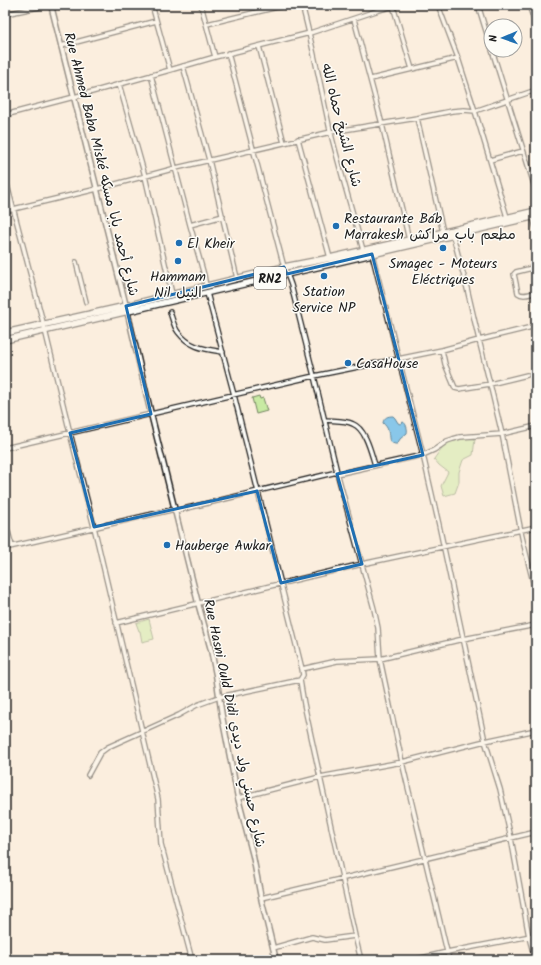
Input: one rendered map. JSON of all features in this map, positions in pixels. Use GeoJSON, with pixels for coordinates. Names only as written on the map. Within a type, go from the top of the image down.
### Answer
{"type":"FeatureCollection","features":[{"type":"Feature","properties":{"kind":"highway","name":"RN2"},"geometry":{"type":"LineString","coordinates":[[127,309],[172,294],[237,278],[536,211]]}},
{"type":"Feature","properties":{"kind":"highway","name":"RN2"},"geometry":{"type":"LineString","coordinates":[[5,334],[44,328],[207,293],[535,217]]}},
{"type":"Feature","properties":{"kind":"highway","name":"RN2"},"geometry":{"type":"LineString","coordinates":[[5,340],[44,328]]}},
{"type":"Feature","properties":{"kind":"street"},"geometry":{"type":"LineString","coordinates":[[5,14],[50,5]]}},
{"type":"Feature","properties":{"kind":"street","name":"Rue Ahmed Baba Miské شارع أحمد بابا مسكه"},"geometry":{"type":"LineString","coordinates":[[50,5],[127,309]]}},
{"type":"Feature","properties":{"kind":"street"},"geometry":{"type":"LineString","coordinates":[[152,5],[170,70]]}},
{"type":"Feature","properties":{"kind":"street"},"geometry":{"type":"LineString","coordinates":[[201,5],[215,57]]}},
{"type":"Feature","properties":{"kind":"street"},"geometry":{"type":"LineString","coordinates":[[206,24],[286,5]]}},
{"type":"Feature","properties":{"kind":"street","name":"شارع الشيخ حماه الله"},"geometry":{"type":"LineString","coordinates":[[302,5],[310,34],[331,132],[363,250]]}},
{"type":"Feature","properties":{"kind":"street"},"geometry":{"type":"LineString","coordinates":[[5,115],[228,53],[310,34],[395,5],[412,69]]}},
{"type":"Feature","properties":{"kind":"street"},"geometry":{"type":"LineString","coordinates":[[438,5],[458,58],[507,217]]}},
{"type":"Feature","properties":{"kind":"street"},"geometry":{"type":"LineString","coordinates":[[478,5],[483,21]]}},
{"type":"Feature","properties":{"kind":"street"},"geometry":{"type":"LineString","coordinates":[[529,5],[536,26]]}},
{"type":"Feature","properties":{"kind":"street"},"geometry":{"type":"LineString","coordinates":[[354,19],[371,79],[409,240]]}},
{"type":"Feature","properties":{"kind":"street"},"geometry":{"type":"LineString","coordinates":[[61,46],[156,20]]}},
{"type":"Feature","properties":{"kind":"street"},"geometry":{"type":"LineString","coordinates":[[258,46],[284,142]]}},
{"type":"Feature","properties":{"kind":"street"},"geometry":{"type":"LineString","coordinates":[[228,53],[284,267],[288,274],[337,473],[374,609],[378,628],[380,659],[402,762],[449,960]]}},
{"type":"Feature","properties":{"kind":"street"},"geometry":{"type":"LineString","coordinates":[[371,79],[458,58]]}},
{"type":"Feature","properties":{"kind":"street"},"geometry":{"type":"LineString","coordinates":[[495,58],[536,191]]}},
{"type":"Feature","properties":{"kind":"street"},"geometry":{"type":"LineString","coordinates":[[183,66],[209,160],[237,278]]}},
{"type":"Feature","properties":{"kind":"street"},"geometry":{"type":"LineString","coordinates":[[151,75],[206,286]]}},
{"type":"Feature","properties":{"kind":"street"},"geometry":{"type":"LineString","coordinates":[[119,84],[144,176],[172,294]]}},
{"type":"Feature","properties":{"kind":"street"},"geometry":{"type":"LineString","coordinates":[[5,211],[298,139],[452,111],[475,111],[536,90]]}},
{"type":"Feature","properties":{"kind":"street"},"geometry":{"type":"LineString","coordinates":[[417,118],[443,232]]}},
{"type":"Feature","properties":{"kind":"street"},"geometry":{"type":"LineString","coordinates":[[298,139],[330,258]]}},
{"type":"Feature","properties":{"kind":"street"},"geometry":{"type":"LineString","coordinates":[[490,160],[523,151]]}},
{"type":"Feature","properties":{"kind":"street"},"geometry":{"type":"LineString","coordinates":[[5,177],[94,527],[158,799],[161,844],[192,960]]}},
{"type":"Feature","properties":{"kind":"street"},"geometry":{"type":"LineString","coordinates":[[190,225],[223,216]]}},
{"type":"Feature","properties":{"kind":"street"},"geometry":{"type":"LineString","coordinates":[[535,217],[536,228]]}},
{"type":"Feature","properties":{"kind":"street"},"geometry":{"type":"LineString","coordinates":[[453,236],[502,434],[521,530],[536,594]]}},
{"type":"Feature","properties":{"kind":"street"},"geometry":{"type":"LineString","coordinates":[[372,254],[423,455],[485,741],[500,789],[511,838],[528,937],[535,960]]}},
{"type":"Feature","properties":{"kind":"street"},"geometry":{"type":"LineString","coordinates":[[76,262],[86,302]]}},
{"type":"Feature","properties":{"kind":"street"},"geometry":{"type":"LineString","coordinates":[[536,267],[516,272],[514,274],[518,293],[520,295],[536,292]]}},
{"type":"Feature","properties":{"kind":"street"},"geometry":{"type":"LineString","coordinates":[[207,293],[302,669],[300,680],[361,960]]}},
{"type":"Feature","properties":{"kind":"street","name":"Rue Hasni Ould Didi شارع حسني ولد ديدي"},"geometry":{"type":"LineString","coordinates":[[127,309],[151,414],[211,650],[238,798],[253,856],[261,898],[276,960]]}},
{"type":"Feature","properties":{"kind":"street"},"geometry":{"type":"LineString","coordinates":[[170,312],[177,332],[187,341],[198,348],[223,352]]}},
{"type":"Feature","properties":{"kind":"street"},"geometry":{"type":"LineString","coordinates":[[5,448],[314,376],[442,350],[536,326]]}},
{"type":"Feature","properties":{"kind":"street"},"geometry":{"type":"LineString","coordinates":[[442,350],[445,364],[455,388],[459,390],[490,384],[527,374]]}},
{"type":"Feature","properties":{"kind":"street"},"geometry":{"type":"LineString","coordinates":[[325,420],[346,422],[354,424],[360,428],[367,440],[375,465]]}},
{"type":"Feature","properties":{"kind":"street"},"geometry":{"type":"LineString","coordinates":[[5,548],[423,455],[434,450],[447,441],[460,437],[502,434],[536,426]]}},
{"type":"Feature","properties":{"kind":"street"},"geometry":{"type":"LineString","coordinates":[[5,521],[12,546]]}},
{"type":"Feature","properties":{"kind":"street"},"geometry":{"type":"LineString","coordinates":[[116,623],[362,564],[536,527]]}},
{"type":"Feature","properties":{"kind":"street"},"geometry":{"type":"LineString","coordinates":[[302,669],[337,661],[380,659],[463,639],[536,625]]}},
{"type":"Feature","properties":{"kind":"street"},"geometry":{"type":"LineString","coordinates":[[88,775],[100,754],[108,747],[197,706],[220,697],[300,680]]}},
{"type":"Feature","properties":{"kind":"street"},"geometry":{"type":"LineString","coordinates":[[238,798],[320,777],[402,762],[536,730]]}},
{"type":"Feature","properties":{"kind":"street"},"geometry":{"type":"LineString","coordinates":[[261,898],[425,860],[536,832]]}},
{"type":"Feature","properties":{"kind":"street"},"geometry":{"type":"LineString","coordinates":[[413,960],[536,935]]}},
{"type":"Feature","properties":{"kind":"street"},"geometry":{"type":"LineString","coordinates":[[273,948],[312,937],[325,940],[355,936]]}},
{"type":"Feature","properties":{"kind":"highlighted area"},"geometry":{"type":"Polygon","coordinates":[[[372,254],[423,455],[337,474],[362,564],[281,583],[257,491],[94,527],[70,433],[151,414],[126,306],[284,267],[287,274],[372,254]]]}},
{"type":"Feature","properties":{"kind":"green space"},"geometry":{"type":"Polygon","coordinates":[[[259,396],[260,399],[263,398],[267,411],[256,414],[252,398],[259,396]]]}},
{"type":"Feature","properties":{"kind":"green space"},"geometry":{"type":"Polygon","coordinates":[[[465,438],[475,439],[473,455],[463,460],[459,472],[459,482],[455,493],[444,496],[441,486],[448,472],[434,459],[446,444],[454,440],[465,438]]]}},
{"type":"Feature","properties":{"kind":"green space"},"geometry":{"type":"Polygon","coordinates":[[[149,619],[154,639],[142,642],[140,631],[136,623],[149,619]]]}},
{"type":"Feature","properties":{"kind":"water"},"geometry":{"type":"Polygon","coordinates":[[[393,416],[398,423],[400,424],[403,422],[406,425],[407,430],[407,433],[397,444],[390,441],[388,429],[383,423],[386,417],[393,416]]]}},
{"type":"Feature","properties":{"kind":"place","name":"Restaurante Báb Marrakesh مطعم باب مراكش"},"geometry":{"type":"Point","coordinates":[336,226]}},
{"type":"Feature","properties":{"kind":"place","name":"El Kheir"},"geometry":{"type":"Point","coordinates":[179,243]}},
{"type":"Feature","properties":{"kind":"place","name":"Smagec - Moteurs Eléctriques"},"geometry":{"type":"Point","coordinates":[443,248]}},
{"type":"Feature","properties":{"kind":"place","name":"Hammam Nil النيل"},"geometry":{"type":"Point","coordinates":[178,261]}},
{"type":"Feature","properties":{"kind":"place","name":"Station Service NP"},"geometry":{"type":"Point","coordinates":[324,276]}},
{"type":"Feature","properties":{"kind":"place","name":"CasaHouse"},"geometry":{"type":"Point","coordinates":[348,363]}},
{"type":"Feature","properties":{"kind":"place","name":"Hauberge Awkar"},"geometry":{"type":"Point","coordinates":[167,545]}}]}
